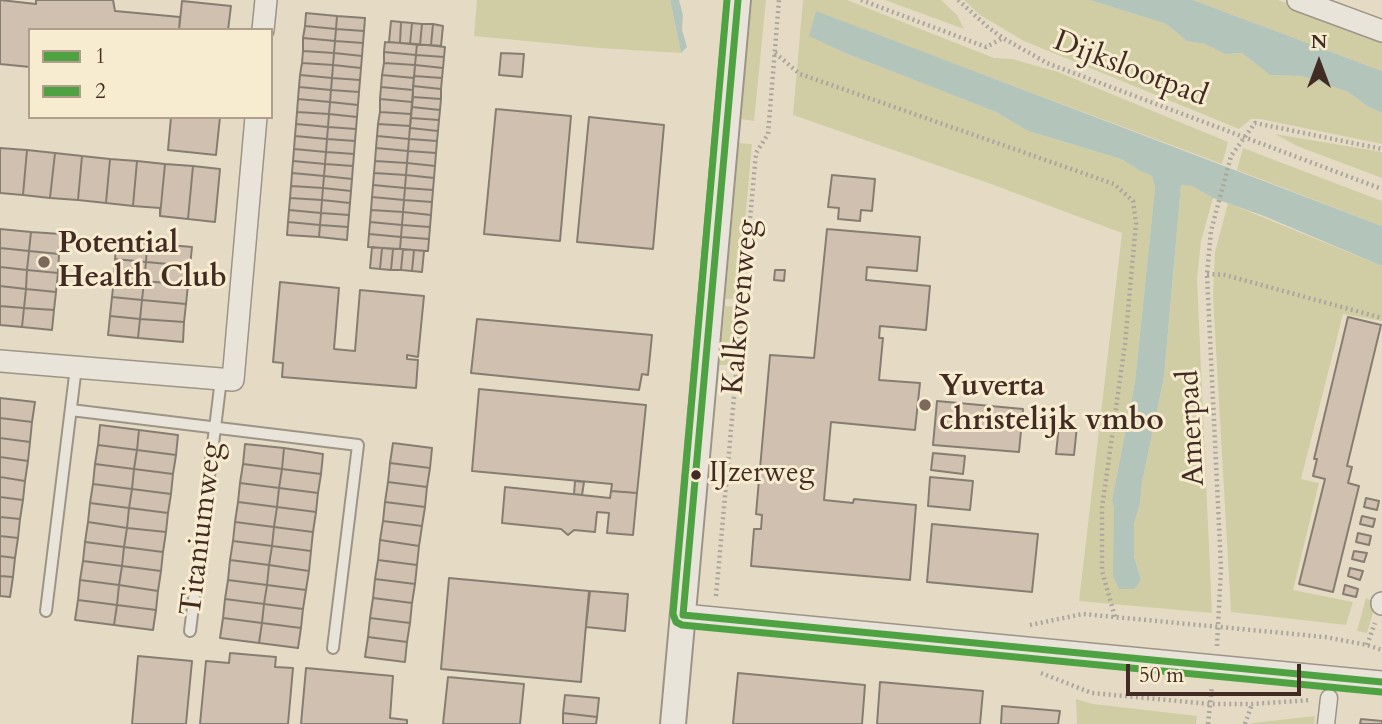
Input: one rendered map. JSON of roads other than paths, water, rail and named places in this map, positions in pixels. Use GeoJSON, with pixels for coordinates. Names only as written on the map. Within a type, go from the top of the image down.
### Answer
{"type":"FeatureCollection","features":[{"type":"Feature","properties":{"kind":"street"},"geometry":{"type":"LineString","coordinates":[[263,28],[265,0]]}},
{"type":"Feature","properties":{"kind":"street","name":"Kalkovenweg"},"geometry":{"type":"LineString","coordinates":[[673,724],[738,0]]}},
{"type":"Feature","properties":{"kind":"street"},"geometry":{"type":"LineString","coordinates":[[1309,2],[1382,31]]}},
{"type":"Feature","properties":{"kind":"street","name":"Titaniumweg"},"geometry":{"type":"LineString","coordinates":[[221,379],[233,380],[256,119]]}},
{"type":"Feature","properties":{"kind":"street"},"geometry":{"type":"LineString","coordinates":[[0,361],[221,379]]}},
{"type":"Feature","properties":{"kind":"street"},"geometry":{"type":"LineString","coordinates":[[682,615],[1382,682]]}},
{"type":"Feature","properties":{"kind":"street"},"geometry":{"type":"LineString","coordinates":[[1326,724],[1329,698]]}},
{"type":"Feature","properties":{"kind":"lane"},"geometry":{"type":"LineString","coordinates":[[46,611],[76,368]]}},
{"type":"Feature","properties":{"kind":"lane","name":"Titaniumweg"},"geometry":{"type":"LineString","coordinates":[[190,631],[221,379]]}},
{"type":"Feature","properties":{"kind":"lane","name":"Titaniumweg"},"geometry":{"type":"LineString","coordinates":[[71,410],[358,445],[333,648]]}},
{"type":"Feature","properties":{"kind":"place","name":"Potential Health Club"},"geometry":{"type":"Point","coordinates":[44,262]}},
{"type":"Feature","properties":{"kind":"place","name":"Yuverta christelijk vmbo"},"geometry":{"type":"Point","coordinates":[925,405]}},
{"type":"Feature","properties":{"kind":"place","name":"IJzerweg"},"geometry":{"type":"Point","coordinates":[696,475]}}]}
